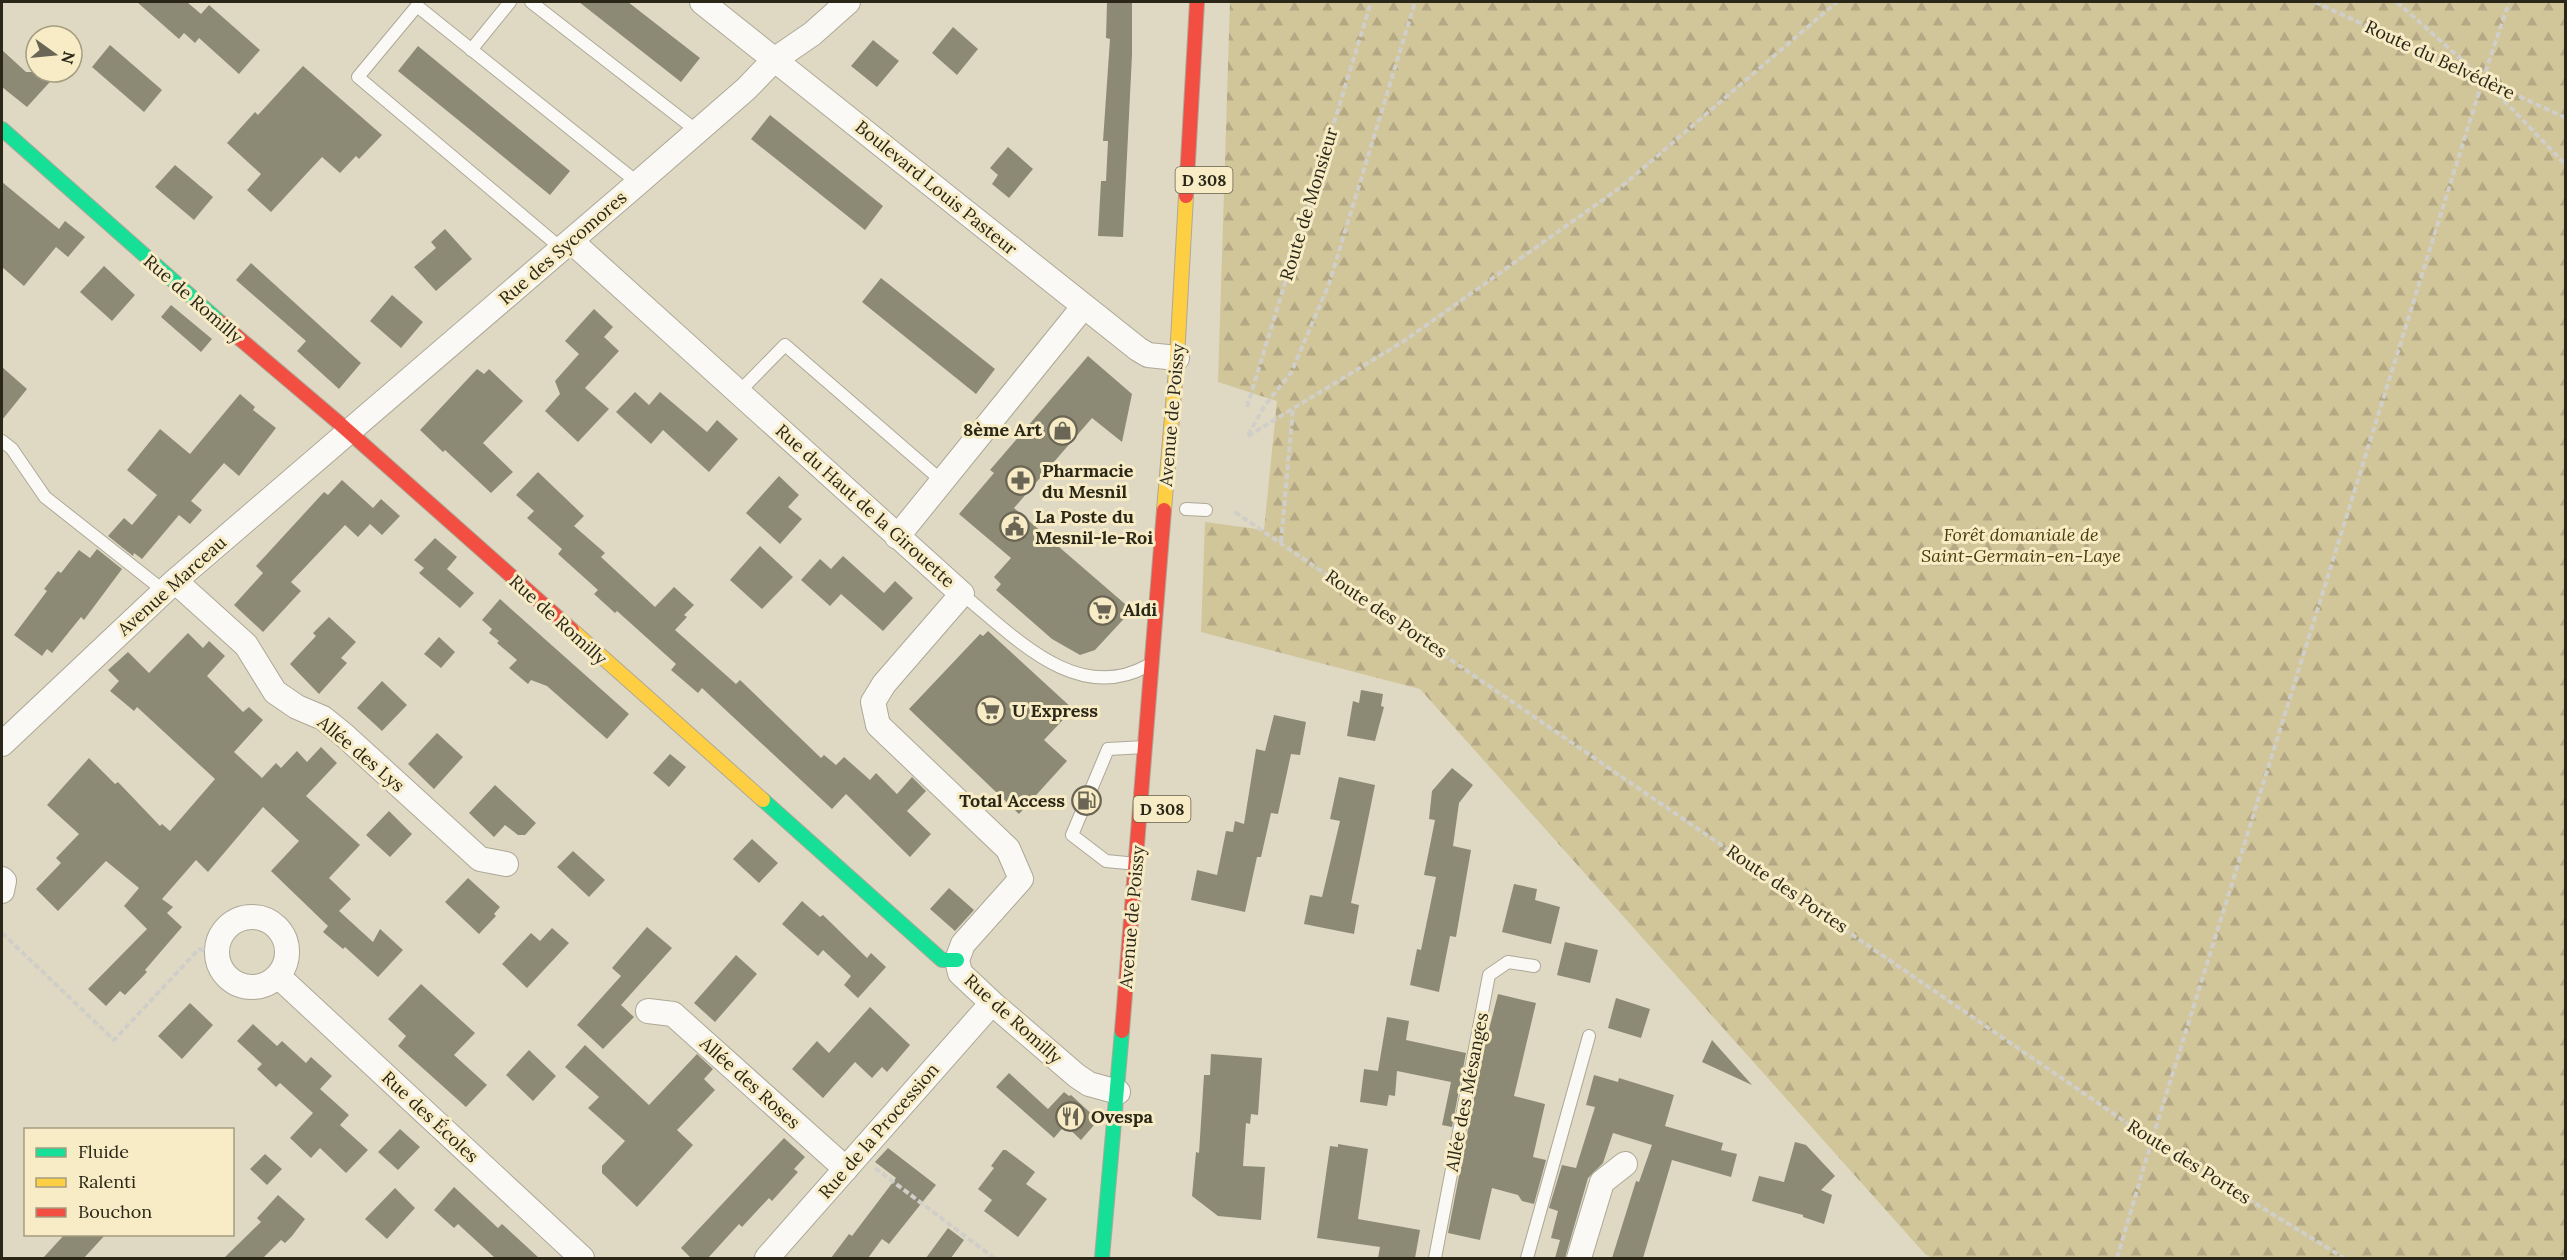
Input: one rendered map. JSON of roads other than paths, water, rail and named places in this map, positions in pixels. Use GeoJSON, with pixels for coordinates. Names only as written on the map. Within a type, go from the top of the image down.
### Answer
{"type":"FeatureCollection","features":[{"type":"Feature","properties":{"kind":"main road","name":"Avenue de Poissy"},"geometry":{"type":"LineString","coordinates":[[1105,1258],[1127,1092],[1137,864],[1157,747],[1183,358],[1197,2]]}},
{"type":"Feature","properties":{"kind":"main road"},"geometry":{"type":"LineString","coordinates":[[1206,89],[1207,2]]}},
{"type":"Feature","properties":{"kind":"main road","name":"Rue de Romilly"},"geometry":{"type":"LineString","coordinates":[[2,129],[161,272],[339,423],[347,433],[942,960],[957,960]]}},
{"type":"Feature","properties":{"kind":"street","name":"Boulevard Louis Pasteur"},"geometry":{"type":"LineString","coordinates":[[702,2],[1148,355],[1183,358]]}},
{"type":"Feature","properties":{"kind":"street","name":"Rue des Sycomores"},"geometry":{"type":"LineString","coordinates":[[347,433],[746,89],[774,60],[812,34],[848,2]]}},
{"type":"Feature","properties":{"kind":"street","name":"Rue du Haut de la Girouette"},"geometry":{"type":"LineString","coordinates":[[567,245],[738,393],[962,594],[884,684],[873,702],[878,725],[1008,849],[1021,879],[963,944],[957,960]]}},
{"type":"Feature","properties":{"kind":"street"},"geometry":{"type":"LineString","coordinates":[[897,537],[1084,306]]}},
{"type":"Feature","properties":{"kind":"street","name":"Avenue Marceau"},"geometry":{"type":"LineString","coordinates":[[2,744],[169,586],[347,433]]}},
{"type":"Feature","properties":{"kind":"street","name":"Allée des Lys"},"geometry":{"type":"LineString","coordinates":[[169,586],[246,645],[275,692],[297,707],[324,718],[480,859],[506,864]]}},
{"type":"Feature","properties":{"kind":"street"},"geometry":{"type":"LineString","coordinates":[[2,879],[4,880],[2,891]]}},
{"type":"Feature","properties":{"kind":"street"},"geometry":{"type":"LineString","coordinates":[[251,917],[263,919],[280,931],[287,953],[278,976],[269,983],[257,987],[245,987],[234,983],[225,975],[216,953],[218,942],[230,924],[240,918],[251,917]]}},
{"type":"Feature","properties":{"kind":"street","name":"Rue de Romilly"},"geometry":{"type":"LineString","coordinates":[[957,960],[960,973],[992,1003],[1054,1046],[1077,1076],[1089,1084],[1127,1092]]}},
{"type":"Feature","properties":{"kind":"street","name":"Rue des Écoles"},"geometry":{"type":"LineString","coordinates":[[278,976],[582,1258]]}},
{"type":"Feature","properties":{"kind":"street","name":"Rue de la Procession"},"geometry":{"type":"LineString","coordinates":[[767,1258],[992,1003]]}},
{"type":"Feature","properties":{"kind":"street","name":"Allée des Roses"},"geometry":{"type":"LineString","coordinates":[[648,1011],[673,1014],[852,1162]]}},
{"type":"Feature","properties":{"kind":"street"},"geometry":{"type":"LineString","coordinates":[[1579,1258],[1602,1182],[1625,1164]]}},
{"type":"Feature","properties":{"kind":"lane"},"geometry":{"type":"LineString","coordinates":[[471,50],[510,2]]}},
{"type":"Feature","properties":{"kind":"lane"},"geometry":{"type":"LineString","coordinates":[[531,2],[697,131]]}},
{"type":"Feature","properties":{"kind":"lane"},"geometry":{"type":"LineString","coordinates":[[567,245],[358,77],[415,4],[638,183]]}},
{"type":"Feature","properties":{"kind":"lane"},"geometry":{"type":"LineString","coordinates":[[738,393],[784,345],[942,481]]}},
{"type":"Feature","properties":{"kind":"lane"},"geometry":{"type":"LineString","coordinates":[[2,441],[12,449],[45,497],[169,586]]}},
{"type":"Feature","properties":{"kind":"lane"},"geometry":{"type":"LineString","coordinates":[[1186,508],[1206,510]]}},
{"type":"Feature","properties":{"kind":"lane"},"geometry":{"type":"LineString","coordinates":[[962,594],[1043,659],[1063,669],[1095,677],[1119,676],[1130,675],[1162,664]]}},
{"type":"Feature","properties":{"kind":"lane"},"geometry":{"type":"LineString","coordinates":[[1137,864],[1106,861],[1072,835],[1108,749],[1157,747]]}},
{"type":"Feature","properties":{"kind":"lane","name":"Allée des Mésanges"},"geometry":{"type":"LineString","coordinates":[[1435,1258],[1489,975],[1508,962],[1534,966]]}},
{"type":"Feature","properties":{"kind":"lane"},"geometry":{"type":"LineString","coordinates":[[1527,1258],[1589,1036]]}},
{"type":"Feature","properties":{"kind":"place","name":"8ème Art"},"geometry":{"type":"Point","coordinates":[1063,430]}},
{"type":"Feature","properties":{"kind":"place","name":"Pharmacie du Mesnil"},"geometry":{"type":"Point","coordinates":[1021,481]}},
{"type":"Feature","properties":{"kind":"place","name":"La Poste du Mesnil-le-Roi"},"geometry":{"type":"Point","coordinates":[1014,527]}},
{"type":"Feature","properties":{"kind":"place","name":"Aldi"},"geometry":{"type":"Point","coordinates":[1102,610]}},
{"type":"Feature","properties":{"kind":"place","name":"U Express"},"geometry":{"type":"Point","coordinates":[991,711]}},
{"type":"Feature","properties":{"kind":"place","name":"Total Access"},"geometry":{"type":"Point","coordinates":[1086,801]}},
{"type":"Feature","properties":{"kind":"place","name":"Ovespa"},"geometry":{"type":"Point","coordinates":[1070,1117]}},
{"type":"Feature","properties":{"kind":"park label","name":"Forêt domaniale de Saint-Germain-en-Laye"},"geometry":{"type":"Point","coordinates":[2021,545]}}]}
